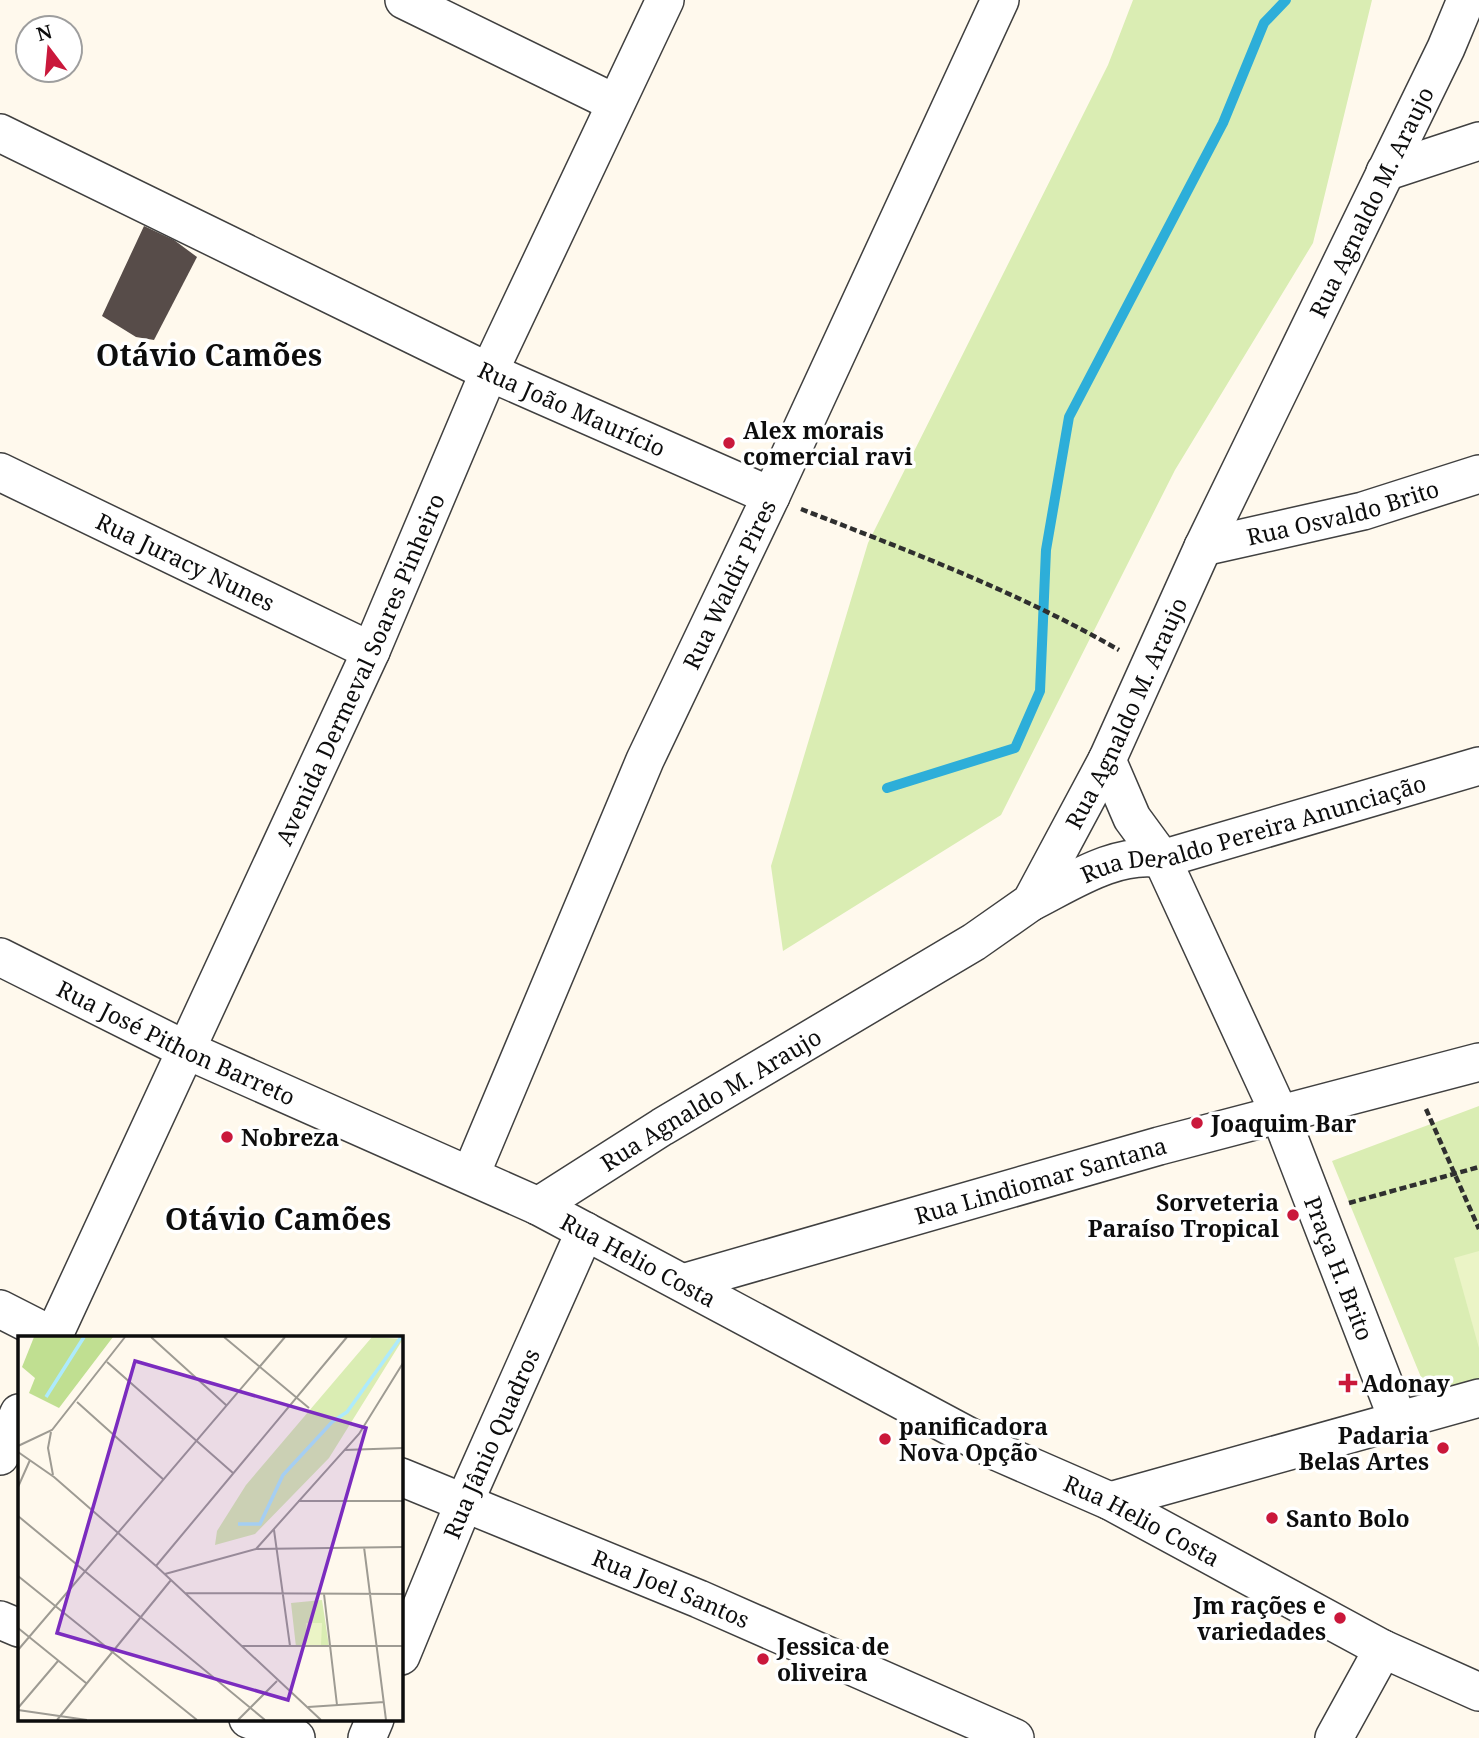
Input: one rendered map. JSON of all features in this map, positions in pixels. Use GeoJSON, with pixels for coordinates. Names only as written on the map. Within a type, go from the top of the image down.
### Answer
{"type":"FeatureCollection","features":[{"type":"Feature","properties":{"kind":"street"},"geometry":{"type":"LineString","coordinates":[[404,0],[615,103]]}},
{"type":"Feature","properties":{"kind":"street","name":"Avenida Dermeval Soares Pinheiro"},"geometry":{"type":"LineString","coordinates":[[54,1336],[184,1049],[371,651],[489,372],[665,0]]}},
{"type":"Feature","properties":{"kind":"street","name":"Rua Waldir Pires"},"geometry":{"type":"LineString","coordinates":[[471,1174],[639,771],[771,496],[1000,0]]}},
{"type":"Feature","properties":{"kind":"street","name":"Rua Agnaldo M. Araujo"},"geometry":{"type":"LineString","coordinates":[[538,1206],[662,1126],[974,942],[1031,902],[1107,760],[1203,547],[1447,48],[1466,0]]}},
{"type":"Feature","properties":{"kind":"street","name":"Rua João Maurício"},"geometry":{"type":"LineString","coordinates":[[0,133],[489,372],[771,496]]}},
{"type":"Feature","properties":{"kind":"street"},"geometry":{"type":"LineString","coordinates":[[1385,172],[1479,141]]}},
{"type":"Feature","properties":{"kind":"street","name":"Rua Juracy Nunes"},"geometry":{"type":"LineString","coordinates":[[0,472],[371,651]]}},
{"type":"Feature","properties":{"kind":"street","name":"Rua Osvaldo Brito"},"geometry":{"type":"LineString","coordinates":[[1203,547],[1363,511],[1479,474]]}},
{"type":"Feature","properties":{"kind":"street","name":"Praça H. Brito"},"geometry":{"type":"LineString","coordinates":[[1107,760],[1132,818],[1163,859],[1280,1115],[1398,1420]]}},
{"type":"Feature","properties":{"kind":"street","name":"Rua Deraldo Pereira Anunciação"},"geometry":{"type":"LineString","coordinates":[[1031,902],[1118,862],[1145,857],[1163,859],[1479,766]]}},
{"type":"Feature","properties":{"kind":"street","name":"Rua José Pithon Barreto"},"geometry":{"type":"LineString","coordinates":[[0,957],[184,1049],[471,1174]]}},
{"type":"Feature","properties":{"kind":"street","name":"Rua Lindiomar Santana"},"geometry":{"type":"LineString","coordinates":[[686,1282],[1159,1146],[1479,1062]]}},
{"type":"Feature","properties":{"kind":"street","name":"Rua Helio Costa"},"geometry":{"type":"LineString","coordinates":[[471,1174],[686,1282],[841,1370],[1000,1453],[1111,1502],[1383,1649],[1479,1692]]}},
{"type":"Feature","properties":{"kind":"street","name":"Rua Jânio Quadros"},"geometry":{"type":"LineString","coordinates":[[402,1654],[464,1503],[585,1231]]}},
{"type":"Feature","properties":{"kind":"street"},"geometry":{"type":"LineString","coordinates":[[0,1309],[52,1336]]}},
{"type":"Feature","properties":{"kind":"street"},"geometry":{"type":"LineString","coordinates":[[1111,1502],[1479,1398]]}},
{"type":"Feature","properties":{"kind":"street"},"geometry":{"type":"LineString","coordinates":[[0,1456],[18,1415]]}},
{"type":"Feature","properties":{"kind":"street","name":"Rua Joel Santos"},"geometry":{"type":"LineString","coordinates":[[402,1477],[775,1631],[1015,1738]]}},
{"type":"Feature","properties":{"kind":"street"},"geometry":{"type":"LineString","coordinates":[[0,1620],[18,1628]]}},
{"type":"Feature","properties":{"kind":"street"},"geometry":{"type":"LineString","coordinates":[[1334,1738],[1383,1649]]}},
{"type":"Feature","properties":{"kind":"street"},"geometry":{"type":"LineString","coordinates":[[251,1720],[296,1738]]}},
{"type":"Feature","properties":{"kind":"street"},"geometry":{"type":"LineString","coordinates":[[367,1738],[375,1720]]}},
{"type":"Feature","properties":{"kind":"path"},"geometry":{"type":"LineString","coordinates":[[771,496],[957,570],[1062,617],[1150,668]]}},
{"type":"Feature","properties":{"kind":"path"},"geometry":{"type":"LineString","coordinates":[[1414,1080],[1479,1229]]}},
{"type":"Feature","properties":{"kind":"path"},"geometry":{"type":"LineString","coordinates":[[1318,1212],[1479,1167]]}},
{"type":"Feature","properties":{"kind":"green space"},"geometry":{"type":"Polygon","coordinates":[[[1133,0],[1372,0],[1313,243],[1175,470],[1001,815],[783,951],[771,866],[868,543],[1108,65],[1133,0]]]}},
{"type":"Feature","properties":{"kind":"green space"},"geometry":{"type":"Polygon","coordinates":[[[1479,1106],[1479,1403],[1437,1416],[1332,1161],[1479,1106]]]}},
{"type":"Feature","properties":{"kind":"green space"},"geometry":{"type":"Polygon","coordinates":[[[1479,1251],[1479,1348],[1454,1258],[1479,1251]]]}},
{"type":"Feature","properties":{"kind":"building"},"geometry":{"type":"Polygon","coordinates":[[[144,226],[174,240],[197,257],[154,340],[136,337],[102,316],[144,226]]]}},
{"type":"Feature","properties":{"kind":"waterway"},"geometry":{"type":"LineString","coordinates":[[887,788],[1015,748],[1040,691],[1046,550],[1069,417],[1223,123],[1264,23],[1286,0]]}},
{"type":"Feature","properties":{"kind":"place","name":"Alex morais comercial ravi"},"geometry":{"type":"Point","coordinates":[729,443]}},
{"type":"Feature","properties":{"kind":"place","name":"Joaquim Bar"},"geometry":{"type":"Point","coordinates":[1197,1123]}},
{"type":"Feature","properties":{"kind":"place","name":"Nobreza"},"geometry":{"type":"Point","coordinates":[227,1137]}},
{"type":"Feature","properties":{"kind":"place","name":"Sorveteria Paraíso Tropical"},"geometry":{"type":"Point","coordinates":[1293,1215]}},
{"type":"Feature","properties":{"kind":"place","name":"Adonay"},"geometry":{"type":"Point","coordinates":[1348,1383]}},
{"type":"Feature","properties":{"kind":"place","name":"panificadora Nova Opção"},"geometry":{"type":"Point","coordinates":[885,1439]}},
{"type":"Feature","properties":{"kind":"place","name":"Padaria Belas Artes"},"geometry":{"type":"Point","coordinates":[1443,1448]}},
{"type":"Feature","properties":{"kind":"place","name":"Santo Bolo"},"geometry":{"type":"Point","coordinates":[1272,1518]}},
{"type":"Feature","properties":{"kind":"place","name":"Jm rações e variedades"},"geometry":{"type":"Point","coordinates":[1340,1618]}},
{"type":"Feature","properties":{"kind":"place","name":"Jessica de oliveira"},"geometry":{"type":"Point","coordinates":[763,1659]}},
{"type":"Feature","properties":{"kind":"district","name":"Otávio Camões"},"geometry":{"type":"Point","coordinates":[209,354]}},
{"type":"Feature","properties":{"kind":"district","name":"Otávio Camões"},"geometry":{"type":"Point","coordinates":[278,1218]}}]}
